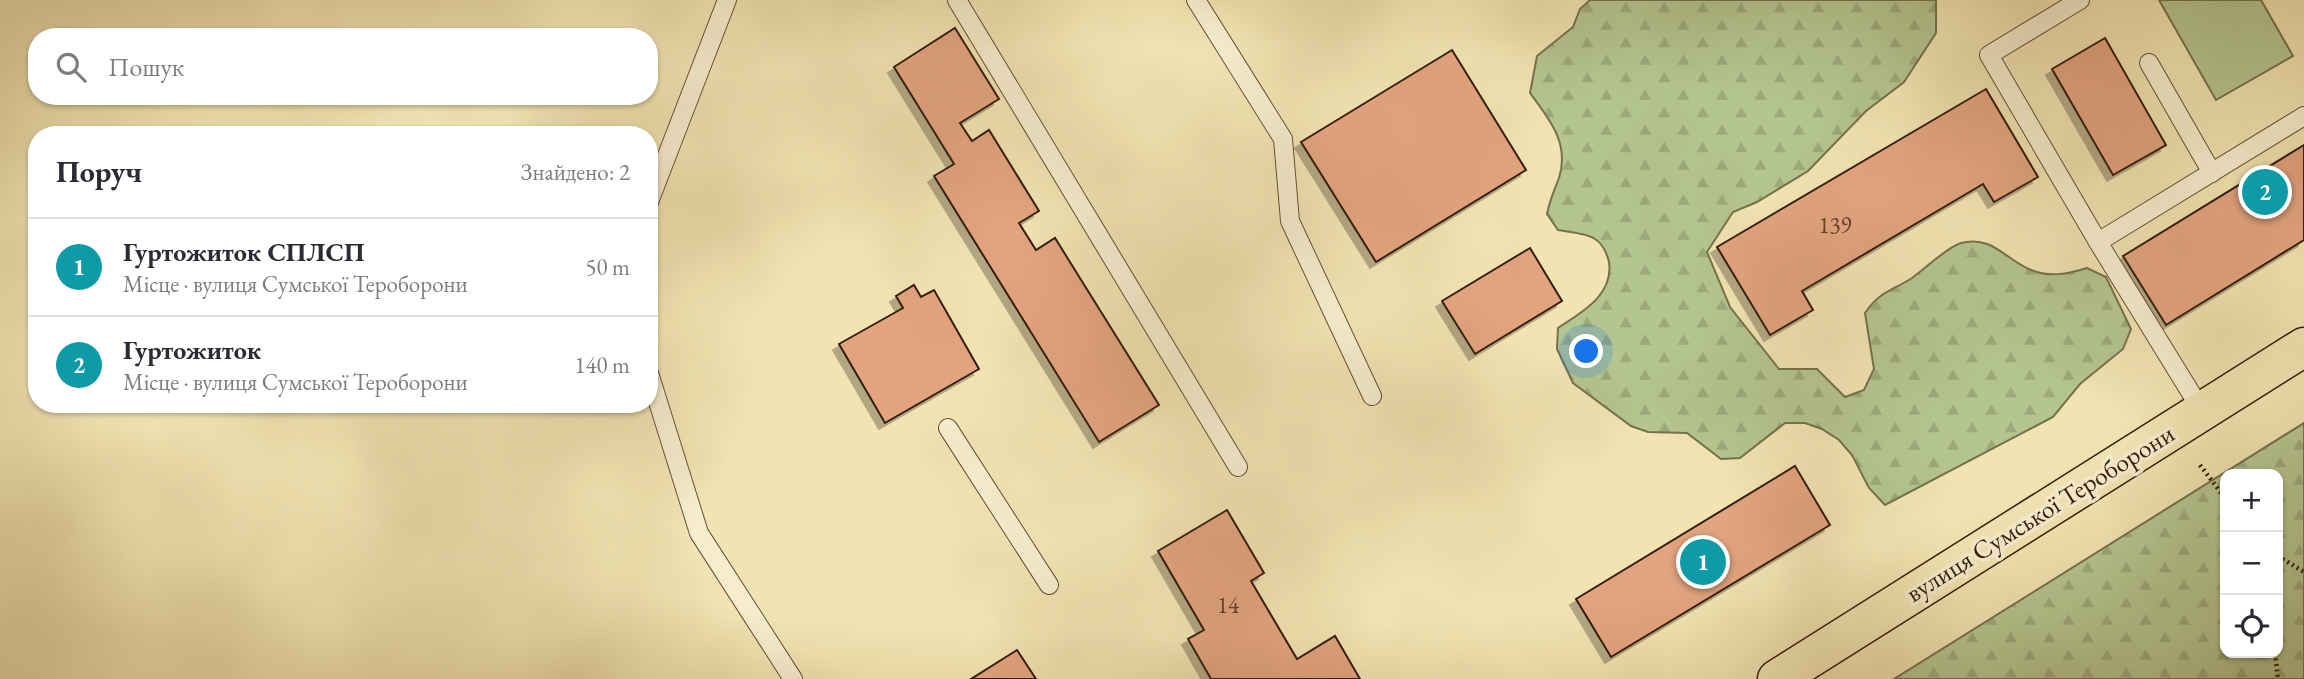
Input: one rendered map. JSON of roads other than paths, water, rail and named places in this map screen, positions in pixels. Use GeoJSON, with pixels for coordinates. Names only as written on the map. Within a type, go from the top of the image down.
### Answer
{"type":"FeatureCollection","features":[{"type":"Feature","properties":{"kind":"main road","name":"вулиця Сумської Тероборони"},"geometry":{"type":"LineString","coordinates":[[1777,679],[2304,347]]}},
{"type":"Feature","properties":{"kind":"lane"},"geometry":{"type":"LineString","coordinates":[[658,179],[727,0]]}},
{"type":"Feature","properties":{"kind":"lane"},"geometry":{"type":"LineString","coordinates":[[957,0],[1238,467]]}},
{"type":"Feature","properties":{"kind":"lane"},"geometry":{"type":"LineString","coordinates":[[1196,0],[1283,139],[1290,221],[1373,397]]}},
{"type":"Feature","properties":{"kind":"lane"},"geometry":{"type":"LineString","coordinates":[[2080,0],[1989,55],[2098,242],[2202,411]]}},
{"type":"Feature","properties":{"kind":"lane"},"geometry":{"type":"LineString","coordinates":[[2149,63],[2212,173]]}},
{"type":"Feature","properties":{"kind":"lane"},"geometry":{"type":"LineString","coordinates":[[2098,242],[2304,116]]}},
{"type":"Feature","properties":{"kind":"lane"},"geometry":{"type":"LineString","coordinates":[[658,402],[699,533],[793,679]]}},
{"type":"Feature","properties":{"kind":"lane"},"geometry":{"type":"LineString","coordinates":[[948,428],[1049,585]]}},
{"type":"Feature","properties":{"kind":"place","name":"Гуртожиток"},"geometry":{"type":"Point","coordinates":[2265,192]}},
{"type":"Feature","properties":{"kind":"place","name":"Гуртожиток СПЛСП"},"geometry":{"type":"Point","coordinates":[1703,562]}}]}
